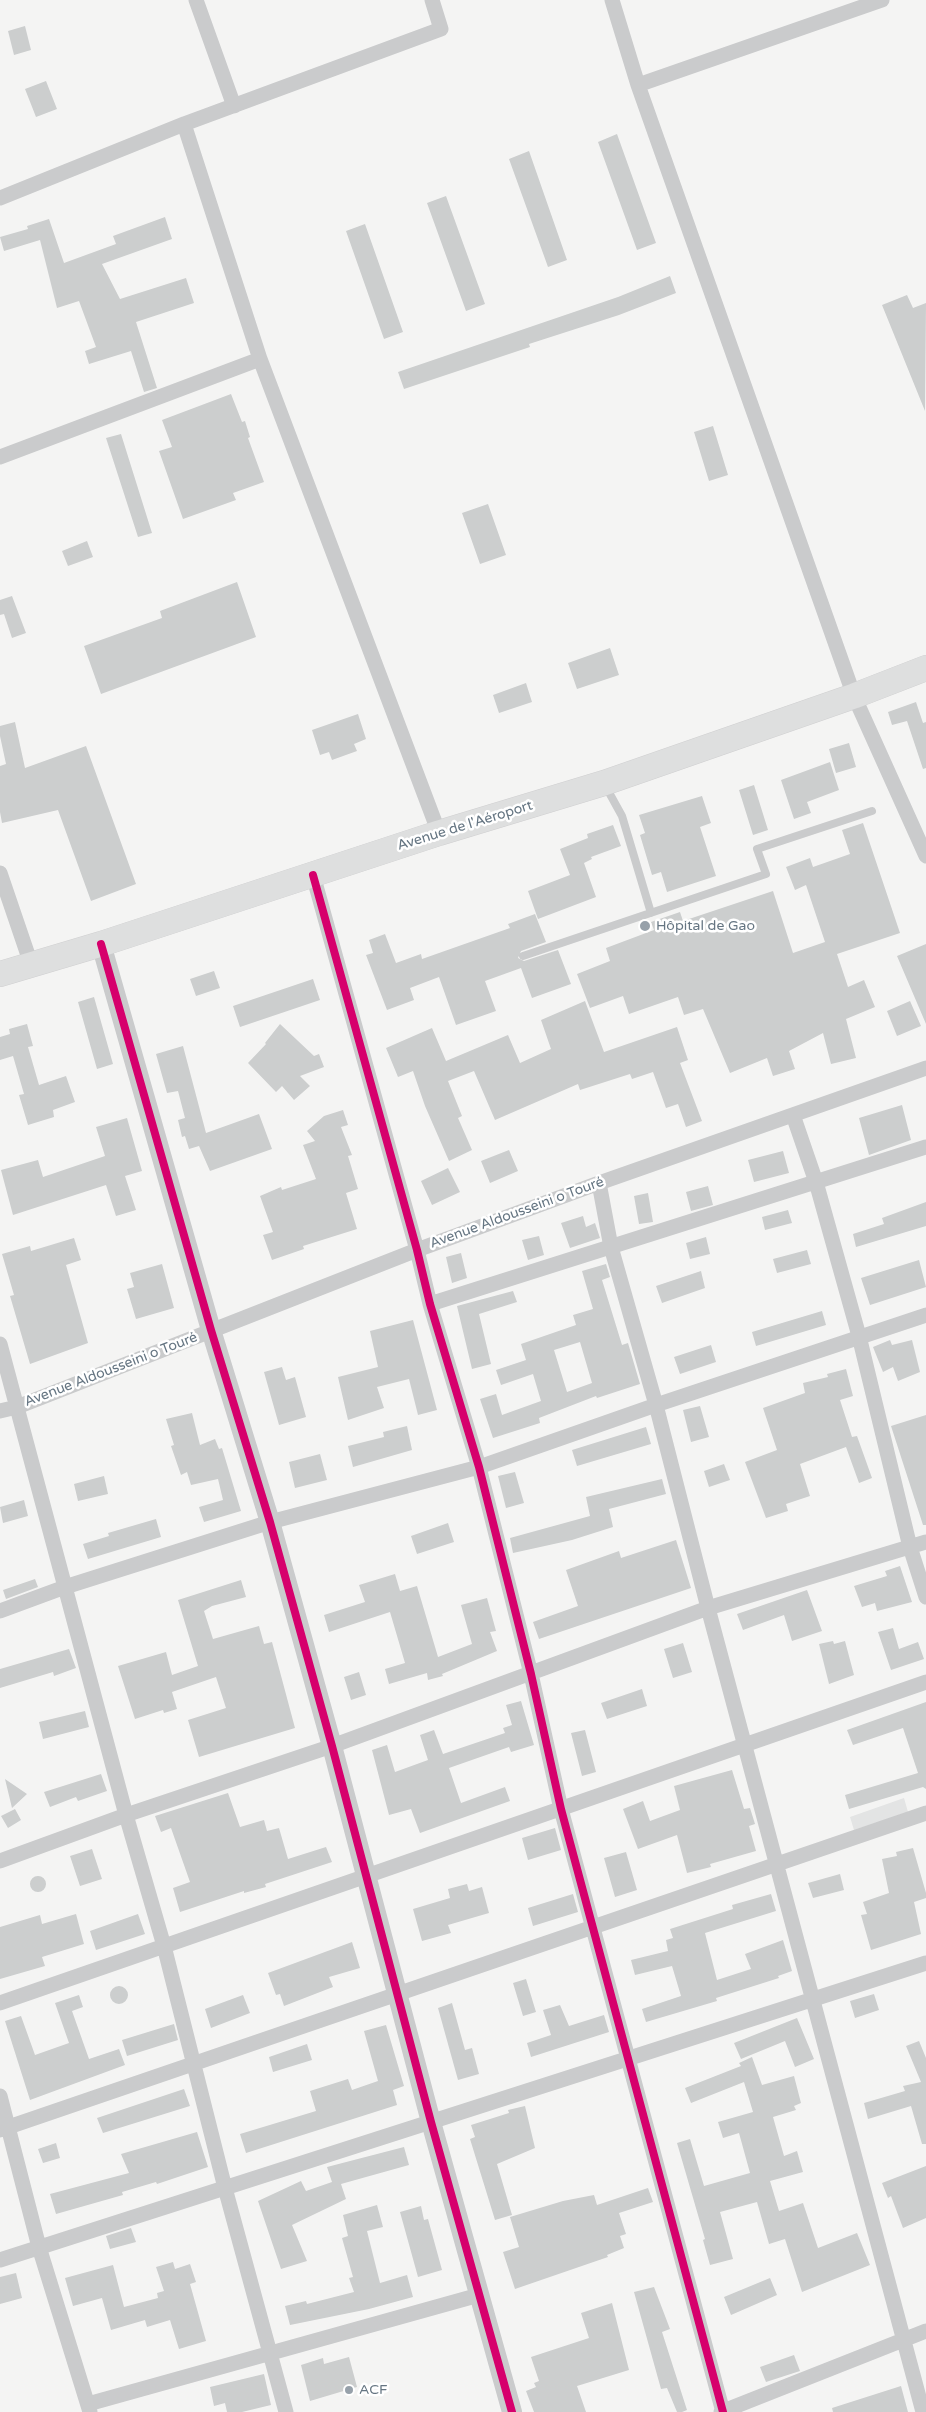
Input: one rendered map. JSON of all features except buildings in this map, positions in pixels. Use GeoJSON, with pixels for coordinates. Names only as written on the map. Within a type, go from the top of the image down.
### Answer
{"type":"FeatureCollection","features":[{"type":"Feature","properties":{"kind":"main road","name":"Avenue de l'Aéroport"},"geometry":{"type":"LineString","coordinates":[[0,974],[101,944],[439,833],[604,783],[854,696],[926,668]]}},
{"type":"Feature","properties":{"kind":"street"},"geometry":{"type":"LineString","coordinates":[[196,0],[234,106]]}},
{"type":"Feature","properties":{"kind":"street"},"geometry":{"type":"LineString","coordinates":[[0,198],[184,124],[441,29],[432,0]]}},
{"type":"Feature","properties":{"kind":"street"},"geometry":{"type":"LineString","coordinates":[[612,0],[638,85],[854,696],[926,856]]}},
{"type":"Feature","properties":{"kind":"street"},"geometry":{"type":"LineString","coordinates":[[638,85],[861,3],[882,0]]}},
{"type":"Feature","properties":{"kind":"street"},"geometry":{"type":"LineString","coordinates":[[184,124],[260,359],[439,833]]}},
{"type":"Feature","properties":{"kind":"street"},"geometry":{"type":"LineString","coordinates":[[0,457],[260,359]]}},
{"type":"Feature","properties":{"kind":"street"},"geometry":{"type":"LineString","coordinates":[[0,873],[30,964]]}},
{"type":"Feature","properties":{"kind":"street"},"geometry":{"type":"LineString","coordinates":[[313,875],[417,1250],[430,1304],[479,1468],[592,1928],[629,2059],[722,2412],[926,2331]]}},
{"type":"Feature","properties":{"kind":"street"},"geometry":{"type":"LineString","coordinates":[[101,944],[211,1330],[270,1522],[332,1746],[396,1995],[512,2412]]}},
{"type":"Feature","properties":{"kind":"street","name":"Avenue Aldousseini o Touré"},"geometry":{"type":"LineString","coordinates":[[0,1411],[417,1250],[598,1183],[926,1068]]}},
{"type":"Feature","properties":{"kind":"street"},"geometry":{"type":"LineString","coordinates":[[793,1115],[816,1182],[859,1336],[910,1547],[926,1597]]}},
{"type":"Feature","properties":{"kind":"street"},"geometry":{"type":"LineString","coordinates":[[430,1304],[926,1147]]}},
{"type":"Feature","properties":{"kind":"street"},"geometry":{"type":"LineString","coordinates":[[598,1183],[611,1247],[656,1405],[744,1746],[923,2412]]}},
{"type":"Feature","properties":{"kind":"street"},"geometry":{"type":"LineString","coordinates":[[0,1611],[65,1586],[270,1522],[479,1468],[656,1405],[926,1315]]}},
{"type":"Feature","properties":{"kind":"street"},"geometry":{"type":"LineString","coordinates":[[0,1344],[126,1814],[164,1946],[225,2188],[286,2412]]}},
{"type":"Feature","properties":{"kind":"street"},"geometry":{"type":"LineString","coordinates":[[0,1861],[126,1814],[332,1746],[708,1608],[926,1542]]}},
{"type":"Feature","properties":{"kind":"street"},"geometry":{"type":"LineString","coordinates":[[0,2003],[926,1682]]}},
{"type":"Feature","properties":{"kind":"street"},"geometry":{"type":"LineString","coordinates":[[4,2128],[926,1813]]}},
{"type":"Feature","properties":{"kind":"street"},"geometry":{"type":"LineString","coordinates":[[0,2260],[926,1963]]}},
{"type":"Feature","properties":{"kind":"street"},"geometry":{"type":"LineString","coordinates":[[0,2096],[4,2128],[89,2408],[270,2354],[479,2296]]}},
{"type":"Feature","properties":{"kind":"lane"},"geometry":{"type":"LineString","coordinates":[[604,783],[622,816],[651,913]]}},
{"type":"Feature","properties":{"kind":"lane"},"geometry":{"type":"LineString","coordinates":[[523,956],[766,874],[757,849],[872,810]]}},
{"type":"Feature","properties":{"kind":"shaded area"},"geometry":{"type":"Polygon","coordinates":[[[904,1798],[908,1812],[854,1830],[850,1817],[904,1798]]]}},
{"type":"Feature","properties":{"kind":"cycle path"},"geometry":{"type":"LineString","coordinates":[[313,875],[417,1250],[430,1304],[479,1467],[531,1674],[561,1809],[723,2412]]}},
{"type":"Feature","properties":{"kind":"cycle path"},"geometry":{"type":"LineString","coordinates":[[101,944],[211,1330],[270,1522],[332,1746],[431,2122],[512,2412]]}},
{"type":"Feature","properties":{"kind":"place","name":"Hôpital de Gao"},"geometry":{"type":"Point","coordinates":[645,926]}},
{"type":"Feature","properties":{"kind":"place","name":"ACF"},"geometry":{"type":"Point","coordinates":[349,2390]}}]}
